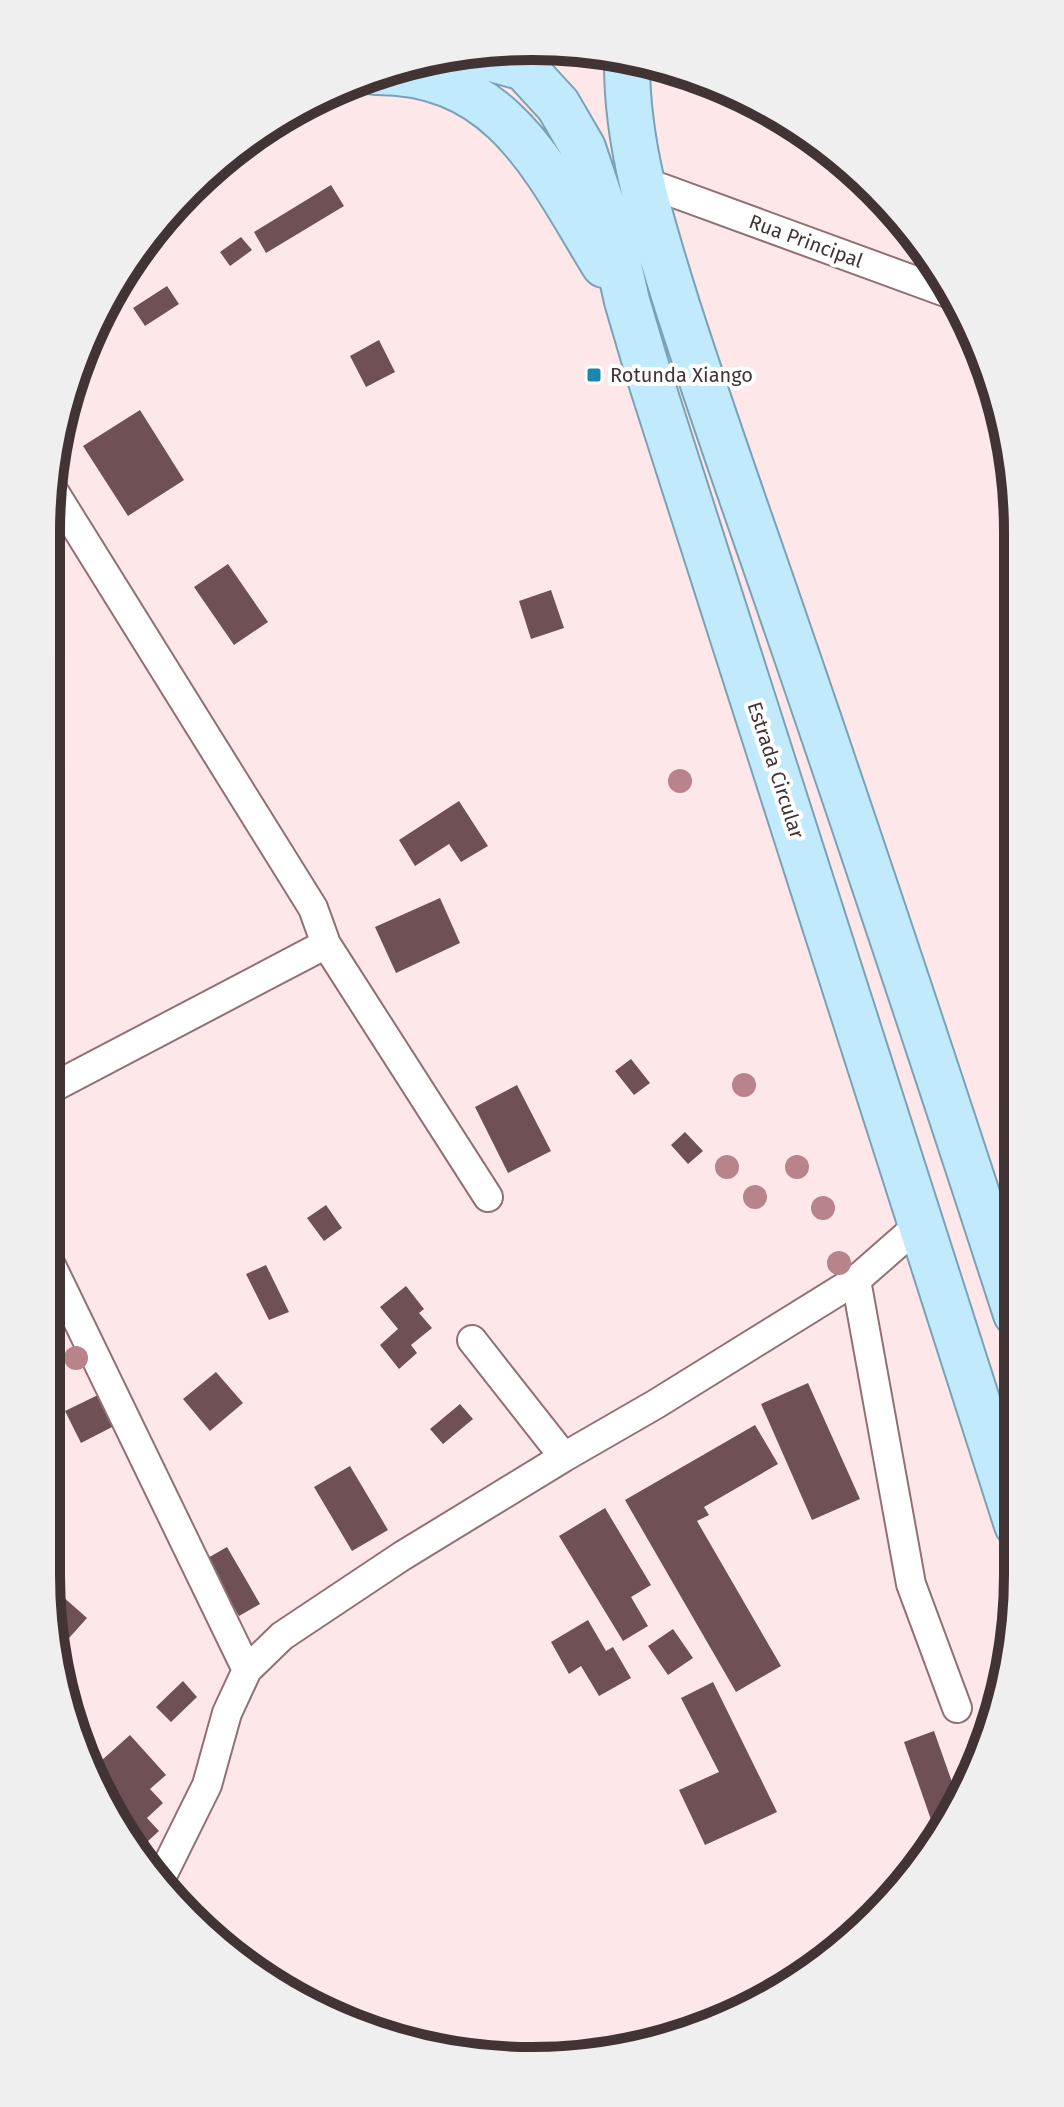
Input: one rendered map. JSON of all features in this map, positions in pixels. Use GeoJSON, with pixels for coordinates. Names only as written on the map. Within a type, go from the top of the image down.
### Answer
{"type":"FeatureCollection","features":[{"type":"Feature","properties":{"kind":"main road","name":"Estrada Circular"},"geometry":{"type":"LineString","coordinates":[[500,61],[524,68],[558,105],[583,148],[612,234],[627,301],[1004,1484]]}},
{"type":"Feature","properties":{"kind":"main road"},"geometry":{"type":"LineString","coordinates":[[627,70],[635,154],[650,222],[692,353],[898,947],[1004,1277]]}},
{"type":"Feature","properties":{"kind":"main road"},"geometry":{"type":"LineString","coordinates":[[417,74],[463,90],[503,117],[540,159],[627,301]]}},
{"type":"Feature","properties":{"kind":"main road"},"geometry":{"type":"LineString","coordinates":[[658,77],[661,188],[692,353]]}},
{"type":"Feature","properties":{"kind":"street","name":"Rua Principal"},"geometry":{"type":"LineString","coordinates":[[661,188],[936,289]]}},
{"type":"Feature","properties":{"kind":"street"},"geometry":{"type":"LineString","coordinates":[[61,503],[313,908],[326,944],[488,1197]]}},
{"type":"Feature","properties":{"kind":"street"},"geometry":{"type":"LineString","coordinates":[[60,1084],[326,944]]}},
{"type":"Feature","properties":{"kind":"street"},"geometry":{"type":"LineString","coordinates":[[165,1870],[207,1785],[227,1713],[247,1670],[282,1636],[402,1556],[856,1280],[921,1223]]}},
{"type":"Feature","properties":{"kind":"street"},"geometry":{"type":"LineString","coordinates":[[856,1280],[911,1584],[957,1708]]}},
{"type":"Feature","properties":{"kind":"street"},"geometry":{"type":"LineString","coordinates":[[60,1284],[247,1670]]}},
{"type":"Feature","properties":{"kind":"street"},"geometry":{"type":"LineString","coordinates":[[472,1340],[564,1457]]}},
{"type":"Feature","properties":{"kind":"building"},"geometry":{"type":"Polygon","coordinates":[[[331,185],[344,206],[266,253],[254,232],[331,185]]]}},
{"type":"Feature","properties":{"kind":"building"},"geometry":{"type":"Polygon","coordinates":[[[241,237],[252,250],[230,266],[220,252],[241,237]]]}},
{"type":"Feature","properties":{"kind":"building"},"geometry":{"type":"Polygon","coordinates":[[[167,286],[179,304],[145,326],[133,308],[167,286]]]}},
{"type":"Feature","properties":{"kind":"building"},"geometry":{"type":"Polygon","coordinates":[[[379,340],[395,372],[366,387],[350,356],[379,340]]]}},
{"type":"Feature","properties":{"kind":"building"},"geometry":{"type":"Polygon","coordinates":[[[140,410],[184,480],[128,516],[83,446],[140,410]]]}},
{"type":"Feature","properties":{"kind":"building"},"geometry":{"type":"Polygon","coordinates":[[[228,564],[268,622],[234,645],[194,587],[228,564]]]}},
{"type":"Feature","properties":{"kind":"building"},"geometry":{"type":"Polygon","coordinates":[[[551,590],[564,628],[531,639],[519,601],[551,590]]]}},
{"type":"Feature","properties":{"kind":"building"},"geometry":{"type":"Polygon","coordinates":[[[459,801],[488,846],[461,862],[449,844],[415,866],[399,840],[459,801]]]}},
{"type":"Feature","properties":{"kind":"building"},"geometry":{"type":"Polygon","coordinates":[[[440,898],[460,943],[396,973],[375,927],[440,898]]]}},
{"type":"Feature","properties":{"kind":"building"},"geometry":{"type":"Polygon","coordinates":[[[631,1059],[650,1083],[634,1095],[615,1071],[631,1059]]]}},
{"type":"Feature","properties":{"kind":"building"},"geometry":{"type":"Polygon","coordinates":[[[517,1085],[551,1151],[508,1173],[475,1107],[517,1085]]]}},
{"type":"Feature","properties":{"kind":"building"},"geometry":{"type":"Polygon","coordinates":[[[685,1132],[703,1151],[688,1164],[671,1145],[685,1132]]]}},
{"type":"Feature","properties":{"kind":"building"},"geometry":{"type":"Polygon","coordinates":[[[326,1205],[342,1228],[324,1241],[307,1218],[326,1205]]]}},
{"type":"Feature","properties":{"kind":"building"},"geometry":{"type":"Polygon","coordinates":[[[266,1265],[289,1312],[269,1320],[246,1274],[266,1265]]]}},
{"type":"Feature","properties":{"kind":"building"},"geometry":{"type":"Polygon","coordinates":[[[406,1286],[424,1309],[419,1313],[432,1328],[411,1345],[417,1353],[399,1369],[380,1345],[398,1329],[380,1307],[406,1286]]]}},
{"type":"Feature","properties":{"kind":"building"},"geometry":{"type":"Polygon","coordinates":[[[216,1372],[243,1403],[210,1431],[183,1399],[216,1372]]]}},
{"type":"Feature","properties":{"kind":"building"},"geometry":{"type":"Polygon","coordinates":[[[808,1383],[860,1499],[812,1520],[761,1404],[808,1383]]]}},
{"type":"Feature","properties":{"kind":"building"},"geometry":{"type":"Polygon","coordinates":[[[100,1394],[116,1425],[81,1443],[65,1411],[100,1394]]]}},
{"type":"Feature","properties":{"kind":"building"},"geometry":{"type":"Polygon","coordinates":[[[460,1404],[473,1419],[443,1444],[430,1429],[460,1404]]]}},
{"type":"Feature","properties":{"kind":"building"},"geometry":{"type":"Polygon","coordinates":[[[755,1425],[778,1464],[704,1507],[709,1515],[697,1521],[781,1666],[736,1692],[625,1500],[755,1425]]]}},
{"type":"Feature","properties":{"kind":"building"},"geometry":{"type":"Polygon","coordinates":[[[350,1466],[388,1530],[352,1551],[314,1487],[350,1466]]]}},
{"type":"Feature","properties":{"kind":"building"},"geometry":{"type":"Polygon","coordinates":[[[605,1508],[651,1585],[631,1597],[648,1626],[623,1641],[559,1536],[605,1508]]]}},
{"type":"Feature","properties":{"kind":"building"},"geometry":{"type":"Polygon","coordinates":[[[227,1547],[260,1604],[239,1616],[206,1559],[227,1547]]]}},
{"type":"Feature","properties":{"kind":"building"},"geometry":{"type":"Polygon","coordinates":[[[61,1595],[87,1618],[65,1643],[61,1595]]]}},
{"type":"Feature","properties":{"kind":"building"},"geometry":{"type":"Polygon","coordinates":[[[588,1620],[606,1651],[613,1647],[631,1678],[599,1696],[581,1666],[569,1674],[551,1642],[588,1620]]]}},
{"type":"Feature","properties":{"kind":"building"},"geometry":{"type":"Polygon","coordinates":[[[673,1629],[693,1658],[668,1675],[648,1646],[673,1629]]]}},
{"type":"Feature","properties":{"kind":"building"},"geometry":{"type":"Polygon","coordinates":[[[183,1681],[197,1697],[171,1722],[156,1707],[183,1681]]]}},
{"type":"Feature","properties":{"kind":"building"},"geometry":{"type":"Polygon","coordinates":[[[713,1682],[777,1812],[705,1845],[679,1790],[719,1772],[681,1698],[713,1682]]]}},
{"type":"Feature","properties":{"kind":"building"},"geometry":{"type":"Polygon","coordinates":[[[934,1731],[954,1787],[933,1824],[904,1742],[934,1731]]]}},
{"type":"Feature","properties":{"kind":"building"},"geometry":{"type":"Polygon","coordinates":[[[130,1735],[166,1775],[150,1789],[163,1803],[147,1818],[159,1831],[145,1844],[123,1811],[99,1763],[130,1735]]]}},
{"type":"Feature","properties":{"kind":"place","name":"Rotunda Xiango"},"geometry":{"type":"Point","coordinates":[594,375]}}]}
